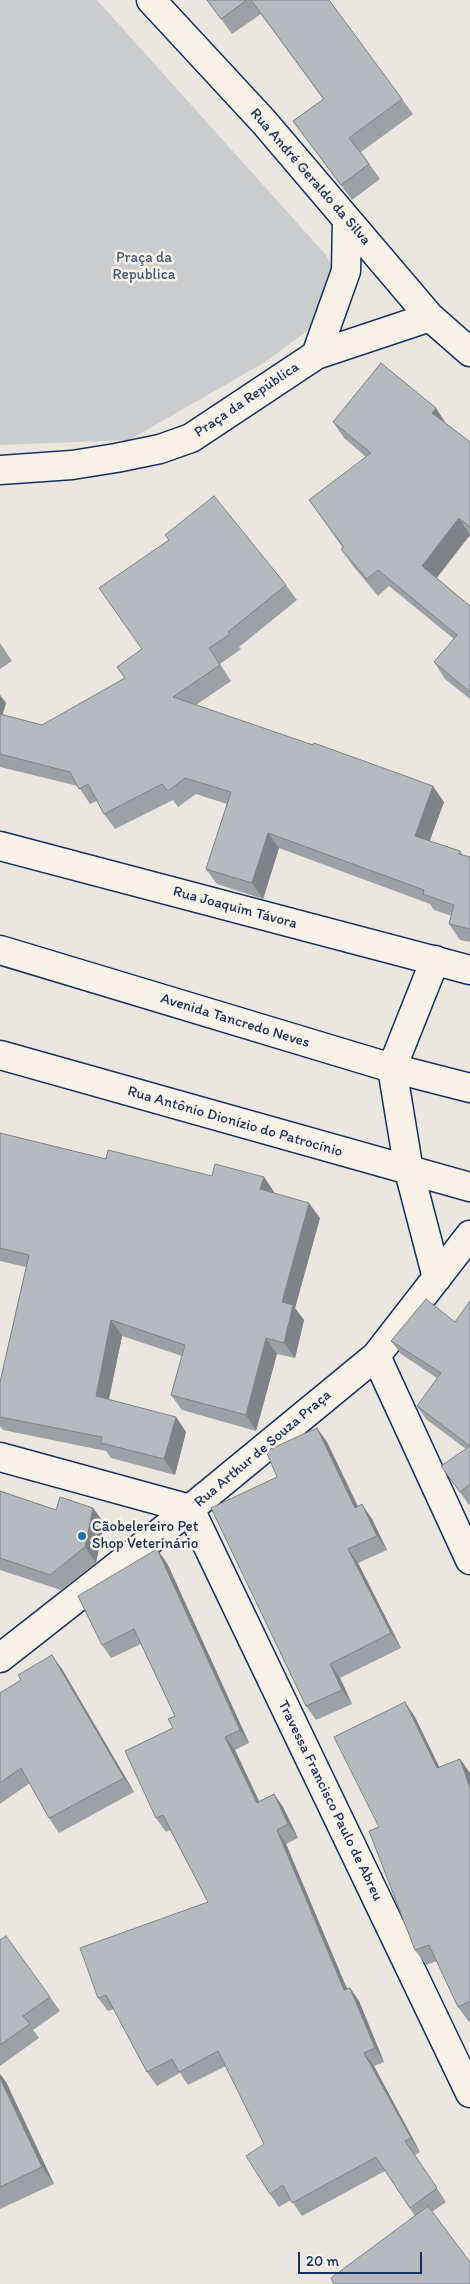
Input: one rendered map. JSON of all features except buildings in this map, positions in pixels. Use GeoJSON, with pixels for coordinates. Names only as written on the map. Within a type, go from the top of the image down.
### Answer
{"type":"FeatureCollection","features":[{"type":"Feature","properties":{"kind":"street","name":"Rua André Geraldo da Silva"},"geometry":{"type":"LineString","coordinates":[[150,0],[264,122],[430,317],[470,352]]}},
{"type":"Feature","properties":{"kind":"street","name":"Praça da República"},"geometry":{"type":"LineString","coordinates":[[316,355],[346,271],[347,220]]}},
{"type":"Feature","properties":{"kind":"street","name":"Praça da República"},"geometry":{"type":"LineString","coordinates":[[0,470],[72,465],[116,458],[160,449],[191,438],[316,355],[430,317]]}},
{"type":"Feature","properties":{"kind":"street","name":"Rua Joaquim Távora"},"geometry":{"type":"LineString","coordinates":[[0,846],[470,970]]}},
{"type":"Feature","properties":{"kind":"street","name":"Avenida Tancredo Neves"},"geometry":{"type":"LineString","coordinates":[[0,950],[392,1068],[470,1088]]}},
{"type":"Feature","properties":{"kind":"street"},"geometry":{"type":"LineString","coordinates":[[435,960],[392,1068],[409,1171],[437,1278]]}},
{"type":"Feature","properties":{"kind":"street","name":"Rua Antônio Dionízio do Patrocínio"},"geometry":{"type":"LineString","coordinates":[[0,1055],[470,1187]]}},
{"type":"Feature","properties":{"kind":"street","name":"Rua Arthur de Souza Praça"},"geometry":{"type":"LineString","coordinates":[[0,1658],[190,1509],[376,1356],[470,1235]]}},
{"type":"Feature","properties":{"kind":"street"},"geometry":{"type":"LineString","coordinates":[[376,1356],[470,1560]]}},
{"type":"Feature","properties":{"kind":"street"},"geometry":{"type":"LineString","coordinates":[[0,1457],[190,1509]]}},
{"type":"Feature","properties":{"kind":"street","name":"Travessa Francisco Paulo de Abreu"},"geometry":{"type":"LineString","coordinates":[[190,1509],[470,2093]]}},
{"type":"Feature","properties":{"kind":"green space","name":"Praça da Republica"},"geometry":{"type":"Polygon","coordinates":[[[0,0],[97,0],[326,255],[349,300],[265,362],[129,440],[0,445],[0,0]]]}},
{"type":"Feature","properties":{"kind":"place","name":"Cãobelereiro Pet Shop Veterinário"},"geometry":{"type":"Point","coordinates":[82,1536]}}]}
